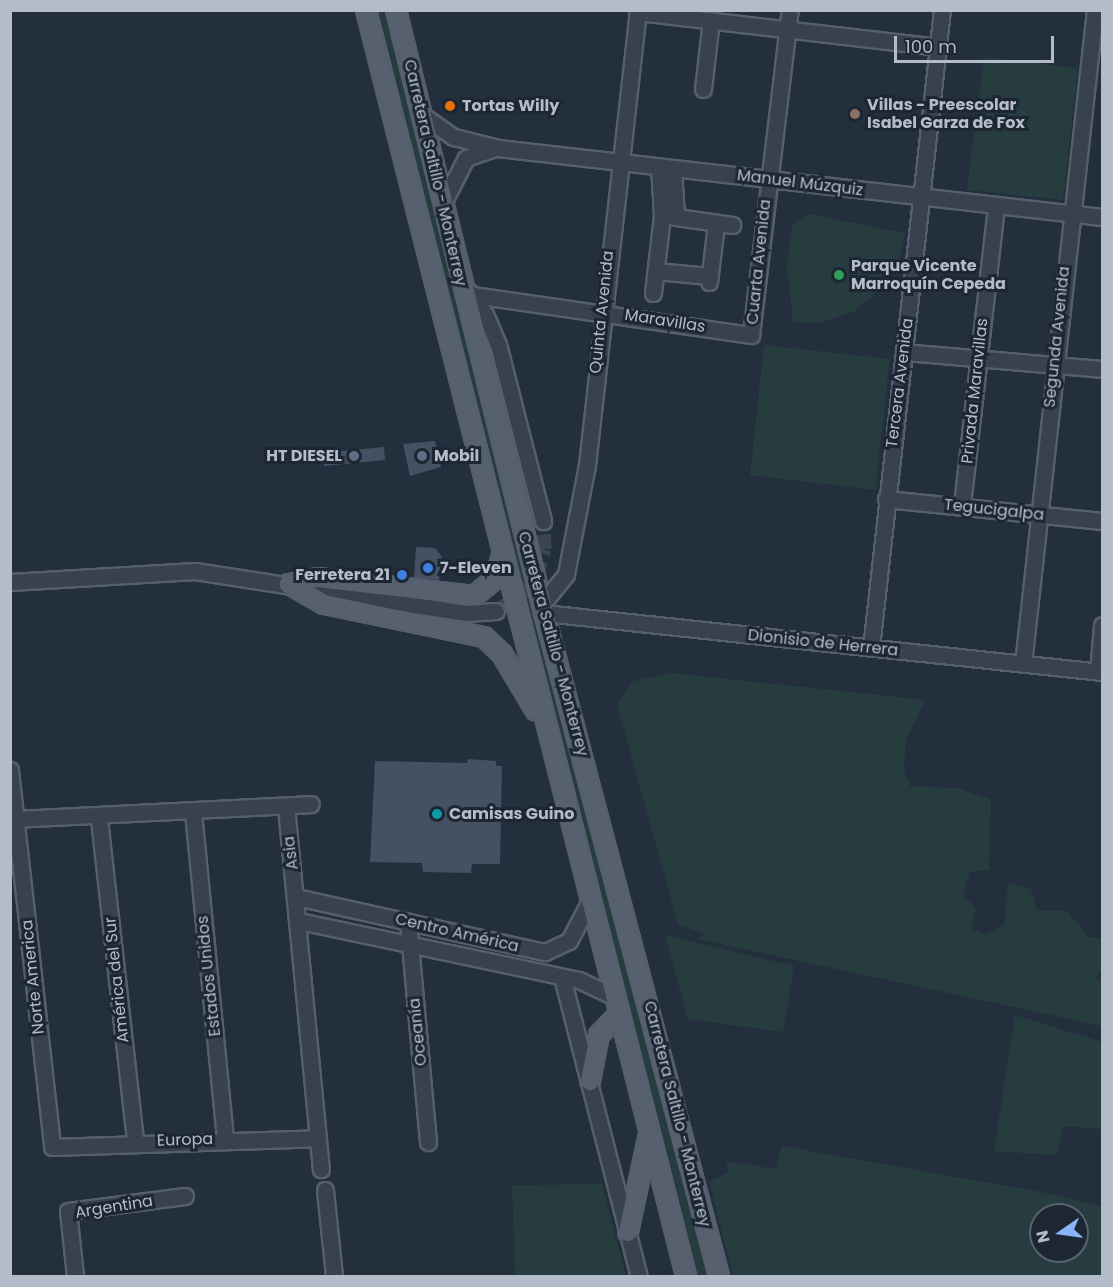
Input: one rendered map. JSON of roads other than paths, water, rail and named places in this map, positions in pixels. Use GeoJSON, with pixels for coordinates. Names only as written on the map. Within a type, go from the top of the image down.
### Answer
{"type":"FeatureCollection","features":[{"type":"Feature","properties":{"kind":"main road","name":"Carretera Saltillo - Monterrey"},"geometry":{"type":"LineString","coordinates":[[366,10],[502,550],[542,721],[619,1006],[686,1276]]}},
{"type":"Feature","properties":{"kind":"main road","name":"Carretera Saltillo - Monterrey"},"geometry":{"type":"LineString","coordinates":[[396,10],[468,291],[543,609],[718,1276]]}},
{"type":"Feature","properties":{"kind":"main road"},"geometry":{"type":"LineString","coordinates":[[288,585],[318,578],[474,596],[495,579],[502,550]]}},
{"type":"Feature","properties":{"kind":"main road"},"geometry":{"type":"LineString","coordinates":[[288,585],[324,604],[460,629],[484,637],[508,662],[542,721]]}},
{"type":"Feature","properties":{"kind":"main road"},"geometry":{"type":"LineString","coordinates":[[590,1081],[599,1035],[619,1006]]}},
{"type":"Feature","properties":{"kind":"main road"},"geometry":{"type":"LineString","coordinates":[[628,1232],[650,1129]]}},
{"type":"Feature","properties":{"kind":"street","name":"Cuarta Avenida"},"geometry":{"type":"LineString","coordinates":[[751,335],[790,10]]}},
{"type":"Feature","properties":{"kind":"street","name":"Tercera Avenida"},"geometry":{"type":"LineString","coordinates":[[871,648],[919,197],[942,10]]}},
{"type":"Feature","properties":{"kind":"street","name":"Segunda Avenida"},"geometry":{"type":"LineString","coordinates":[[1023,664],[1037,515],[1095,10]]}},
{"type":"Feature","properties":{"kind":"street"},"geometry":{"type":"LineString","coordinates":[[638,11],[938,47]]}},
{"type":"Feature","properties":{"kind":"street","name":"Quinta Avenida"},"geometry":{"type":"LineString","coordinates":[[543,609],[566,574],[571,558],[587,465],[601,311],[638,11]]}},
{"type":"Feature","properties":{"kind":"street"},"geometry":{"type":"LineString","coordinates":[[703,88],[711,20]]}},
{"type":"Feature","properties":{"kind":"street","name":"Manuel Múzquiz"},"geometry":{"type":"LineString","coordinates":[[422,116],[454,137],[498,148],[1102,217]]}},
{"type":"Feature","properties":{"kind":"street","name":"Manuel Múzquiz"},"geometry":{"type":"LineString","coordinates":[[444,201],[466,158],[498,148]]}},
{"type":"Feature","properties":{"kind":"street"},"geometry":{"type":"LineString","coordinates":[[653,293],[669,215],[666,167]]}},
{"type":"Feature","properties":{"kind":"street","name":"Privada Maravillas"},"geometry":{"type":"LineString","coordinates":[[962,505],[996,205]]}},
{"type":"Feature","properties":{"kind":"street"},"geometry":{"type":"LineString","coordinates":[[669,215],[732,225]]}},
{"type":"Feature","properties":{"kind":"street"},"geometry":{"type":"LineString","coordinates":[[656,271],[709,279],[716,224]]}},
{"type":"Feature","properties":{"kind":"street"},"geometry":{"type":"LineString","coordinates":[[468,291],[498,344],[543,521]]}},
{"type":"Feature","properties":{"kind":"street","name":"Maravillas"},"geometry":{"type":"LineString","coordinates":[[468,291],[751,335]]}},
{"type":"Feature","properties":{"kind":"street"},"geometry":{"type":"LineString","coordinates":[[904,352],[1102,369]]}},
{"type":"Feature","properties":{"kind":"street","name":"Tegucigalpa"},"geometry":{"type":"LineString","coordinates":[[886,499],[1102,521]]}},
{"type":"Feature","properties":{"kind":"street"},"geometry":{"type":"LineString","coordinates":[[10,582],[195,571],[467,614],[496,611]]}},
{"type":"Feature","properties":{"kind":"street","name":"Dionisio de Herrera"},"geometry":{"type":"LineString","coordinates":[[543,609],[871,648],[1100,672]]}},
{"type":"Feature","properties":{"kind":"street"},"geometry":{"type":"LineString","coordinates":[[1100,672],[1102,626]]}},
{"type":"Feature","properties":{"kind":"street","name":"Norte America"},"geometry":{"type":"LineString","coordinates":[[10,770],[52,1147]]}},
{"type":"Feature","properties":{"kind":"street"},"geometry":{"type":"LineString","coordinates":[[15,819],[99,819],[311,804]]}},
{"type":"Feature","properties":{"kind":"street","name":"Asia"},"geometry":{"type":"LineString","coordinates":[[286,807],[299,921],[321,1169]]}},
{"type":"Feature","properties":{"kind":"street","name":"Estados Unidos"},"geometry":{"type":"LineString","coordinates":[[193,812],[225,1139]]}},
{"type":"Feature","properties":{"kind":"street","name":"América del Sur"},"geometry":{"type":"LineString","coordinates":[[99,819],[135,1142]]}},
{"type":"Feature","properties":{"kind":"street","name":"Centro América"},"geometry":{"type":"LineString","coordinates":[[296,897],[545,952],[569,941],[591,899]]}},
{"type":"Feature","properties":{"kind":"street","name":"Centro América"},"geometry":{"type":"LineString","coordinates":[[299,921],[562,977],[619,1006]]}},
{"type":"Feature","properties":{"kind":"street","name":"Oceanía"},"geometry":{"type":"LineString","coordinates":[[408,922],[428,1142]]}},
{"type":"Feature","properties":{"kind":"street"},"geometry":{"type":"LineString","coordinates":[[562,977],[639,1276]]}},
{"type":"Feature","properties":{"kind":"street","name":"Europa"},"geometry":{"type":"LineString","coordinates":[[52,1147],[135,1142],[318,1138]]}},
{"type":"Feature","properties":{"kind":"street"},"geometry":{"type":"LineString","coordinates":[[325,1190],[334,1276]]}},
{"type":"Feature","properties":{"kind":"street","name":"Argentina"},"geometry":{"type":"LineString","coordinates":[[75,1276],[68,1211],[185,1196]]}},
{"type":"Feature","properties":{"kind":"tunnel"},"geometry":{"type":"LineString","coordinates":[[496,611],[519,597],[536,575],[544,549],[543,521]]}},
{"type":"Feature","properties":{"kind":"place","name":"Tortas Willy"},"geometry":{"type":"Point","coordinates":[450,106]}},
{"type":"Feature","properties":{"kind":"place","name":"Villas - Preescolar Isabel Garza de Fox"},"geometry":{"type":"Point","coordinates":[855,114]}},
{"type":"Feature","properties":{"kind":"place","name":"Parque Vicente Marroquín Cepeda"},"geometry":{"type":"Point","coordinates":[839,275]}},
{"type":"Feature","properties":{"kind":"place","name":"HT DIESEL"},"geometry":{"type":"Point","coordinates":[354,456]}},
{"type":"Feature","properties":{"kind":"place","name":"Mobil"},"geometry":{"type":"Point","coordinates":[422,456]}},
{"type":"Feature","properties":{"kind":"place","name":"7-Eleven"},"geometry":{"type":"Point","coordinates":[428,568]}},
{"type":"Feature","properties":{"kind":"place","name":"Ferretera 21"},"geometry":{"type":"Point","coordinates":[402,575]}},
{"type":"Feature","properties":{"kind":"place","name":"Camisas Guino"},"geometry":{"type":"Point","coordinates":[437,814]}}]}
